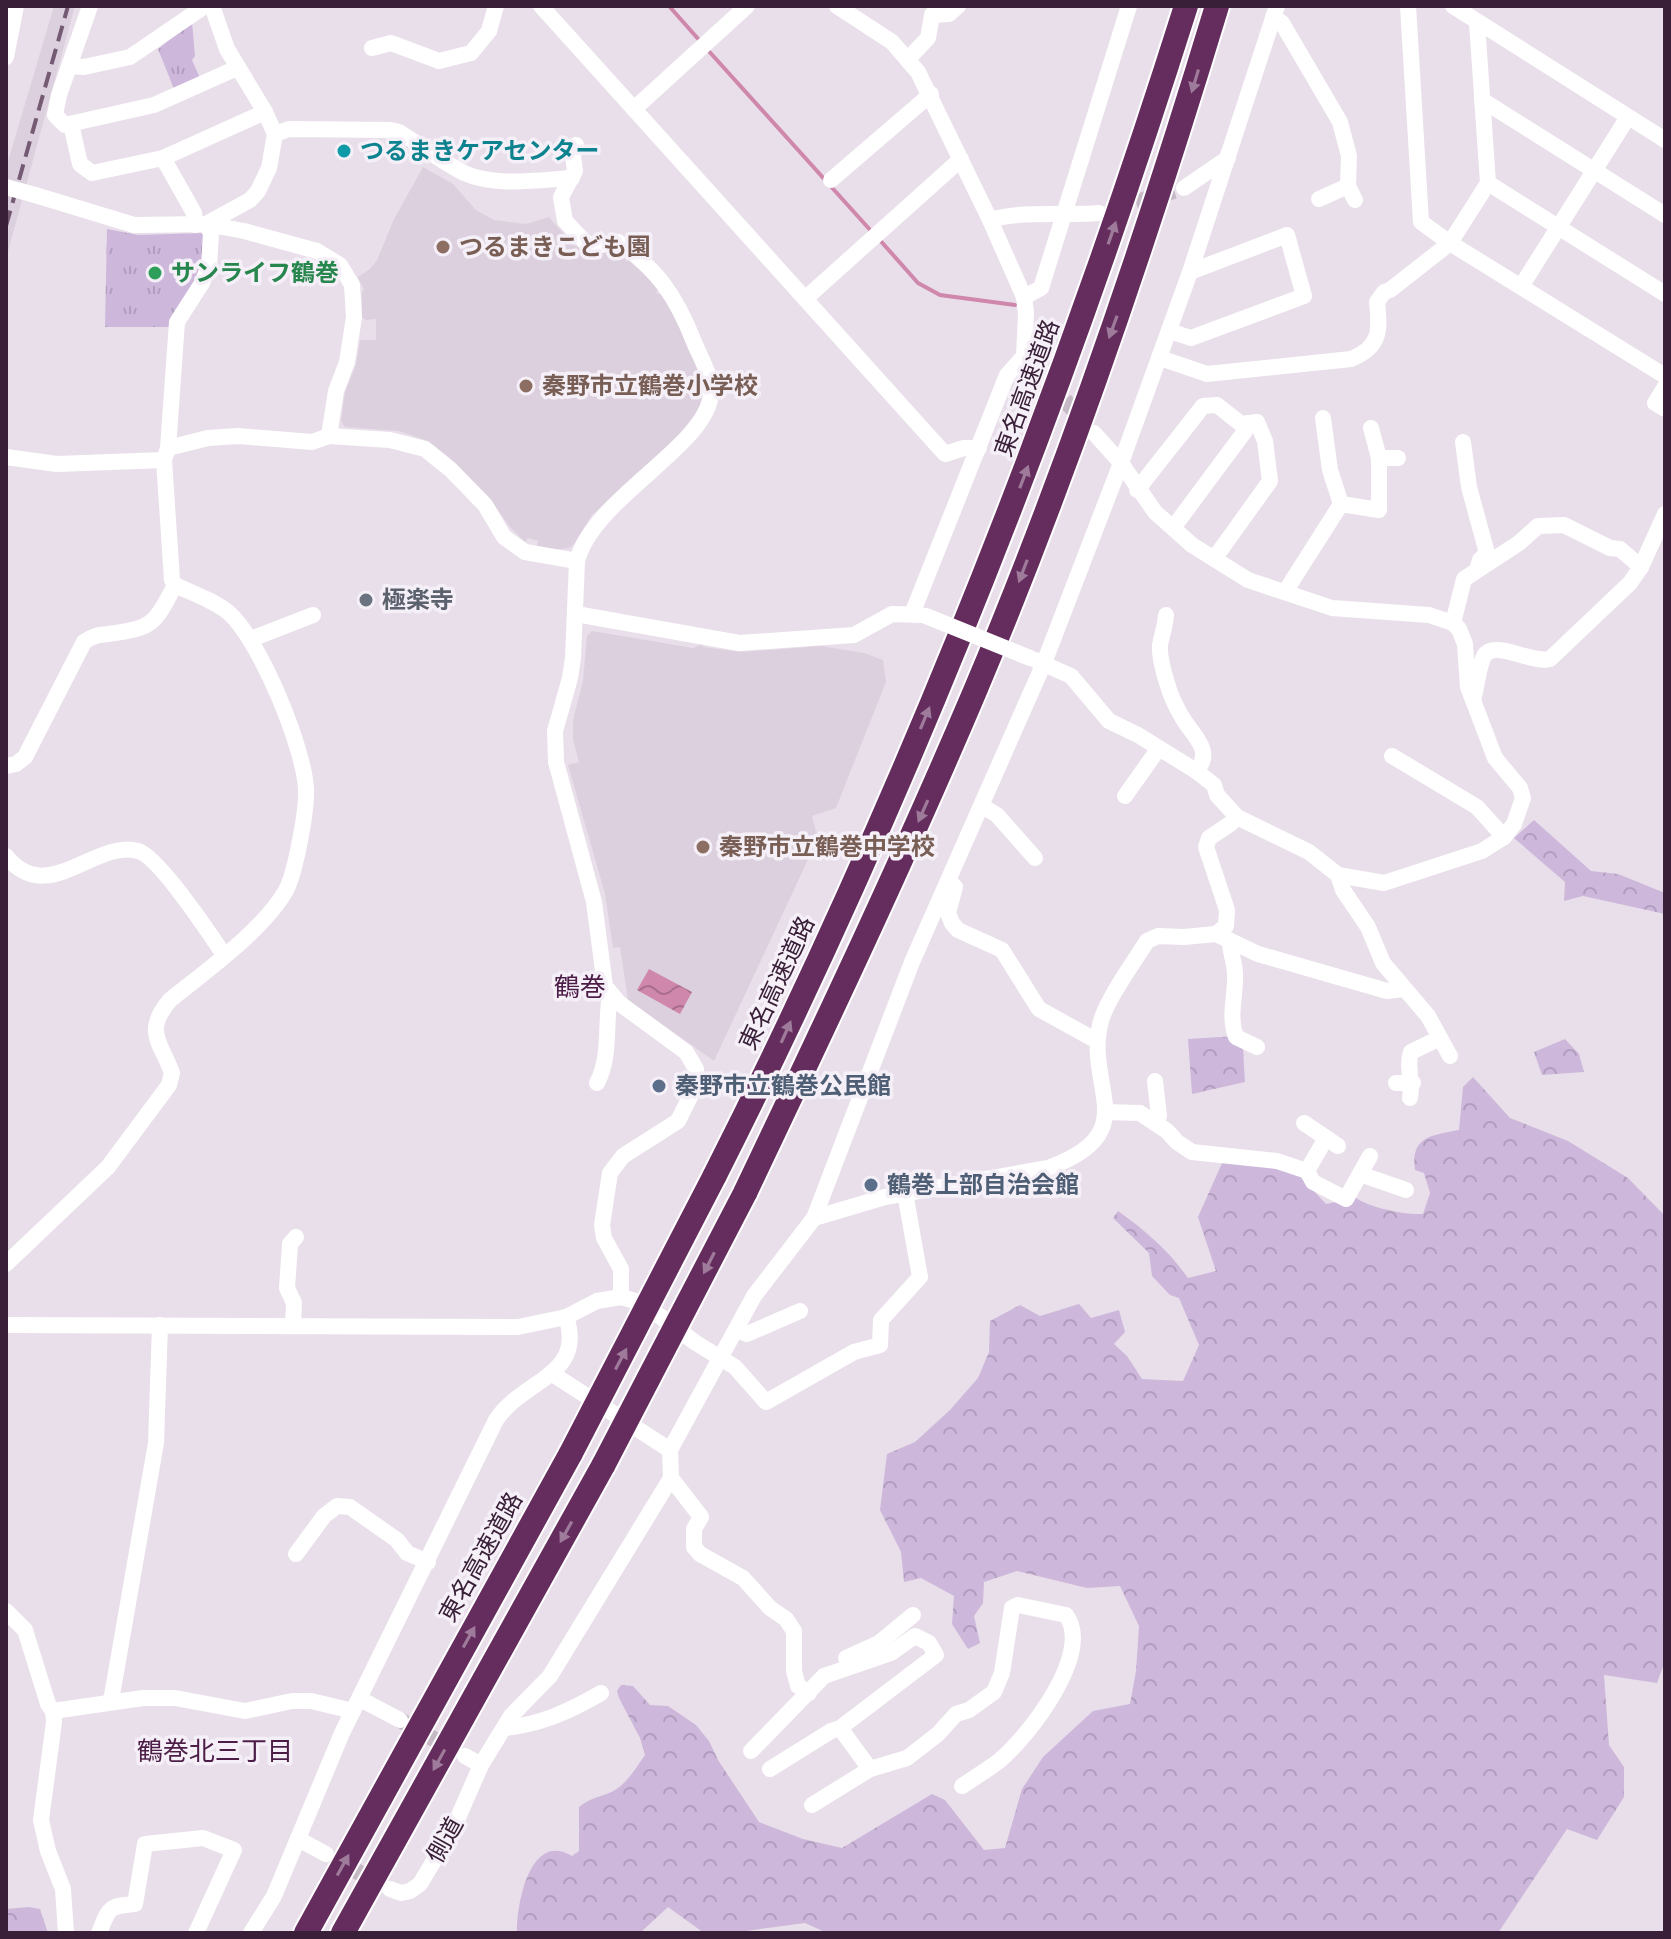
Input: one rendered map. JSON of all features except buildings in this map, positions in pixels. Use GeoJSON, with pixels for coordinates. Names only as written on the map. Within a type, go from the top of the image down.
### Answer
{"type":"FeatureCollection","features":[{"type":"Feature","properties":{"kind":"highway","name":"東名高速道路"},"geometry":{"type":"LineString","coordinates":[[306,1933],[571,1453],[777,1053],[995,551],[1125,196],[1186,6]]}},
{"type":"Feature","properties":{"kind":"highway"},"geometry":{"type":"LineString","coordinates":[[343,1933],[604,1464],[745,1193],[927,802],[1056,486],[1135,265],[1217,6]]}},
{"type":"Feature","properties":{"kind":"street"},"geometry":{"type":"LineString","coordinates":[[6,57],[16,6]]}},
{"type":"Feature","properties":{"kind":"street"},"geometry":{"type":"LineString","coordinates":[[90,6],[55,115],[65,125],[154,105],[237,68]]}},
{"type":"Feature","properties":{"kind":"street"},"geometry":{"type":"LineString","coordinates":[[70,66],[84,67],[130,57],[205,6]]}},
{"type":"Feature","properties":{"kind":"street"},"geometry":{"type":"LineString","coordinates":[[200,224],[250,200],[258,191],[269,168],[275,134],[227,49],[212,6]]}},
{"type":"Feature","properties":{"kind":"street"},"geometry":{"type":"LineString","coordinates":[[372,48],[391,43],[439,61],[471,53],[489,31],[496,6]]}},
{"type":"Feature","properties":{"kind":"street"},"geometry":{"type":"LineString","coordinates":[[541,6],[945,454],[964,448],[979,448]]}},
{"type":"Feature","properties":{"kind":"street"},"geometry":{"type":"LineString","coordinates":[[634,109],[747,6]]}},
{"type":"Feature","properties":{"kind":"street"},"geometry":{"type":"LineString","coordinates":[[837,6],[892,42],[908,59],[931,94],[1024,297],[1028,360],[1007,375],[919,615]]}},
{"type":"Feature","properties":{"kind":"street"},"geometry":{"type":"LineString","coordinates":[[908,59],[928,38],[932,15],[949,14],[958,6]]}},
{"type":"Feature","properties":{"kind":"street"},"geometry":{"type":"LineString","coordinates":[[1024,297],[1041,288],[1129,6]]}},
{"type":"Feature","properties":{"kind":"street"},"geometry":{"type":"LineString","coordinates":[[1408,6],[1421,222],[1665,376]]}},
{"type":"Feature","properties":{"kind":"street"},"geometry":{"type":"LineString","coordinates":[[1453,6],[1665,140]]}},
{"type":"Feature","properties":{"kind":"street"},"geometry":{"type":"LineString","coordinates":[[465,1756],[481,1765],[511,1716],[550,1676],[671,1478],[670,1450],[754,1296],[814,1218],[912,962],[982,806],[1037,660],[1121,463],[1190,272],[1275,12]]}},
{"type":"Feature","properties":{"kind":"street"},"geometry":{"type":"LineString","coordinates":[[1275,12],[1340,122],[1349,156],[1352,193],[1319,199]]}},
{"type":"Feature","properties":{"kind":"street"},"geometry":{"type":"LineString","coordinates":[[1160,358],[1207,374],[1351,359],[1364,354],[1376,341],[1379,325],[1377,302],[1384,292],[1450,243],[1488,183],[1477,23]]}},
{"type":"Feature","properties":{"kind":"street"},"geometry":{"type":"LineString","coordinates":[[831,180],[931,94]]}},
{"type":"Feature","properties":{"kind":"street"},"geometry":{"type":"LineString","coordinates":[[1482,100],[1665,215]]}},
{"type":"Feature","properties":{"kind":"street"},"geometry":{"type":"LineString","coordinates":[[71,124],[80,164],[92,173],[163,158],[265,112]]}},
{"type":"Feature","properties":{"kind":"street"},"geometry":{"type":"LineString","coordinates":[[1522,285],[1628,117]]}},
{"type":"Feature","properties":{"kind":"street"},"geometry":{"type":"LineString","coordinates":[[275,134],[289,129],[391,130],[465,173],[516,181],[572,178]]}},
{"type":"Feature","properties":{"kind":"street"},"geometry":{"type":"LineString","coordinates":[[576,145],[572,178],[561,197],[565,221],[586,243],[596,246],[618,242],[651,267],[681,309],[709,379],[711,393],[697,428],[598,521],[581,548],[577,561],[570,678],[555,731],[556,762],[594,902],[605,986],[610,994],[686,1052],[696,1069],[696,1085],[678,1121],[623,1156],[610,1173],[602,1225],[604,1238],[621,1269],[621,1297]]}},
{"type":"Feature","properties":{"kind":"street"},"geometry":{"type":"LineString","coordinates":[[6,1264],[108,1167],[169,1085],[172,1073],[158,1048],[156,1037],[161,1011],[274,910],[288,888],[305,809],[303,769],[291,729],[251,639],[227,611],[175,585],[172,580],[166,454],[177,322],[209,266],[211,233],[200,224],[163,158]]}},
{"type":"Feature","properties":{"kind":"street"},"geometry":{"type":"LineString","coordinates":[[1184,188],[1228,158]]}},
{"type":"Feature","properties":{"kind":"street"},"geometry":{"type":"LineString","coordinates":[[806,298],[961,159]]}},
{"type":"Feature","properties":{"kind":"street"},"geometry":{"type":"LineString","coordinates":[[1488,183],[1665,294]]}},
{"type":"Feature","properties":{"kind":"street"},"geometry":{"type":"LineString","coordinates":[[6,187],[134,225],[200,224],[244,231],[331,257],[352,285],[354,317],[347,362],[336,391],[329,436]]}},
{"type":"Feature","properties":{"kind":"street"},"geometry":{"type":"LineString","coordinates":[[990,220],[1018,213],[1099,213]]}},
{"type":"Feature","properties":{"kind":"street"},"geometry":{"type":"LineString","coordinates":[[1169,331],[1191,338],[1304,296],[1287,235],[1190,272]]}},
{"type":"Feature","properties":{"kind":"street"},"geometry":{"type":"LineString","coordinates":[[1665,387],[1655,403],[1665,409]]}},
{"type":"Feature","properties":{"kind":"street"},"geometry":{"type":"LineString","coordinates":[[1137,490],[1203,406],[1217,405],[1241,424],[1257,422],[1265,441],[1270,481],[1214,559]]}},
{"type":"Feature","properties":{"kind":"street"},"geometry":{"type":"LineString","coordinates":[[1323,418],[1330,470],[1341,504]]}},
{"type":"Feature","properties":{"kind":"street"},"geometry":{"type":"LineString","coordinates":[[1173,528],[1245,431],[1246,425]]}},
{"type":"Feature","properties":{"kind":"street"},"geometry":{"type":"LineString","coordinates":[[1341,504],[1379,510],[1379,458],[1371,428]]}},
{"type":"Feature","properties":{"kind":"street"},"geometry":{"type":"LineString","coordinates":[[576,614],[739,643],[854,635],[892,614],[919,615],[1071,676],[1109,721],[1196,771],[1214,785],[1217,795],[1237,817],[1309,852],[1338,875],[1384,883],[1482,851],[1504,837],[1514,824],[1523,798],[1520,788],[1495,758],[1468,687],[1465,644],[1453,623],[1429,615],[1332,608],[1248,580],[1192,545],[1155,512],[1121,463],[1094,433]]}},
{"type":"Feature","properties":{"kind":"street"},"geometry":{"type":"LineString","coordinates":[[6,457],[57,464],[166,454],[208,438],[238,436],[312,442],[329,436],[390,440],[425,449],[451,470],[485,505],[504,537],[525,552],[577,561]]}},
{"type":"Feature","properties":{"kind":"street"},"geometry":{"type":"LineString","coordinates":[[1463,442],[1469,487],[1487,553],[1480,560],[1476,572]]}},
{"type":"Feature","properties":{"kind":"street"},"geometry":{"type":"LineString","coordinates":[[1379,458],[1398,458]]}},
{"type":"Feature","properties":{"kind":"street"},"geometry":{"type":"LineString","coordinates":[[1285,592],[1341,504]]}},
{"type":"Feature","properties":{"kind":"street"},"geometry":{"type":"LineString","coordinates":[[1473,701],[1484,657],[1490,650],[1498,649],[1541,662],[1550,659],[1617,596],[1641,567],[1665,514]]}},
{"type":"Feature","properties":{"kind":"street"},"geometry":{"type":"LineString","coordinates":[[1453,623],[1464,579],[1519,543],[1538,526],[1564,525],[1610,548],[1620,549],[1641,567]]}},
{"type":"Feature","properties":{"kind":"street"},"geometry":{"type":"LineString","coordinates":[[6,766],[16,764],[25,757],[84,642],[91,636],[139,629],[150,624],[159,615],[175,585]]}},
{"type":"Feature","properties":{"kind":"street"},"geometry":{"type":"LineString","coordinates":[[251,639],[313,615]]}},
{"type":"Feature","properties":{"kind":"street"},"geometry":{"type":"LineString","coordinates":[[1166,615],[1165,637],[1160,646],[1166,682],[1194,721],[1204,754],[1202,765],[1196,771]]}},
{"type":"Feature","properties":{"kind":"street"},"geometry":{"type":"LineString","coordinates":[[1125,796],[1159,748]]}},
{"type":"Feature","properties":{"kind":"street"},"geometry":{"type":"LineString","coordinates":[[1392,756],[1477,807],[1504,837]]}},
{"type":"Feature","properties":{"kind":"street"},"geometry":{"type":"LineString","coordinates":[[982,806],[997,815],[1035,858]]}},
{"type":"Feature","properties":{"kind":"street"},"geometry":{"type":"LineString","coordinates":[[1237,817],[1209,838],[1206,847],[1227,910],[1223,938],[1235,971],[1231,1025],[1236,1037],[1257,1047]]}},
{"type":"Feature","properties":{"kind":"street"},"geometry":{"type":"LineString","coordinates":[[6,856],[17,868],[31,874],[50,876],[120,851],[136,850],[155,862],[224,955]]}},
{"type":"Feature","properties":{"kind":"street"},"geometry":{"type":"LineString","coordinates":[[1338,875],[1343,890],[1368,927],[1383,963],[1428,1016],[1450,1056]]}},
{"type":"Feature","properties":{"kind":"street"},"geometry":{"type":"LineString","coordinates":[[949,881],[955,887],[948,913],[958,930],[1002,950],[1039,1009],[1097,1041]]}},
{"type":"Feature","properties":{"kind":"street"},"geometry":{"type":"LineString","coordinates":[[814,1218],[905,1193],[1048,1168],[1070,1160],[1090,1145],[1101,1129],[1106,1112],[1106,1097],[1097,1058],[1101,1017],[1147,941],[1158,936],[1223,938],[1258,954],[1387,991],[1403,989]]}},
{"type":"Feature","properties":{"kind":"street"},"geometry":{"type":"LineString","coordinates":[[597,1083],[605,1069],[606,1016],[610,994]]}},
{"type":"Feature","properties":{"kind":"street"},"geometry":{"type":"LineString","coordinates":[[1406,1088],[1411,1052],[1440,1038]]}},
{"type":"Feature","properties":{"kind":"street"},"geometry":{"type":"LineString","coordinates":[[1155,1081],[1159,1116],[1155,1123]]}},
{"type":"Feature","properties":{"kind":"street"},"geometry":{"type":"LineString","coordinates":[[1106,1112],[1140,1113],[1192,1152],[1277,1161],[1307,1171],[1313,1182],[1346,1199],[1370,1156]]}},
{"type":"Feature","properties":{"kind":"street"},"geometry":{"type":"LineString","coordinates":[[1304,1123],[1332,1142],[1307,1171]]}},
{"type":"Feature","properties":{"kind":"street"},"geometry":{"type":"LineString","coordinates":[[1360,1174],[1406,1190]]}},
{"type":"Feature","properties":{"kind":"street"},"geometry":{"type":"LineString","coordinates":[[6,1325],[518,1327],[566,1317],[597,1301],[621,1297],[642,1303],[696,1343],[722,1357],[766,1402],[854,1352],[880,1345],[881,1320],[920,1277],[905,1193]]}},
{"type":"Feature","properties":{"kind":"street"},"geometry":{"type":"LineString","coordinates":[[293,1325],[294,1303],[287,1288],[290,1244],[296,1237]]}},
{"type":"Feature","properties":{"kind":"street"},"geometry":{"type":"LineString","coordinates":[[736,1330],[747,1334],[800,1311]]}},
{"type":"Feature","properties":{"kind":"street"},"geometry":{"type":"LineString","coordinates":[[251,1933],[274,1896],[357,1705],[496,1420],[504,1407],[551,1373],[568,1354],[572,1339],[566,1317]]}},
{"type":"Feature","properties":{"kind":"street"},"geometry":{"type":"LineString","coordinates":[[111,1701],[156,1443],[160,1325]]}},
{"type":"Feature","properties":{"kind":"street"},"geometry":{"type":"LineString","coordinates":[[551,1373],[670,1450]]}},
{"type":"Feature","properties":{"kind":"street"},"geometry":{"type":"LineString","coordinates":[[671,1478],[701,1517],[694,1529],[694,1547],[700,1554],[743,1578],[770,1608],[786,1619],[794,1631],[794,1671],[798,1686],[809,1693]]}},
{"type":"Feature","properties":{"kind":"street"},"geometry":{"type":"LineString","coordinates":[[296,1554],[324,1516],[337,1506],[350,1507],[397,1540],[407,1553],[428,1562]]}},
{"type":"Feature","properties":{"kind":"street"},"geometry":{"type":"LineString","coordinates":[[812,1805],[870,1769],[907,1758],[938,1734],[956,1714],[969,1710],[994,1692],[1002,1673],[1012,1608],[1018,1605],[1066,1615],[1073,1637],[1057,1689],[1008,1763],[962,1786]]}},
{"type":"Feature","properties":{"kind":"street"},"geometry":{"type":"LineString","coordinates":[[6,1611],[25,1630],[53,1711],[41,1820],[48,1851],[63,1889],[66,1933]]}},
{"type":"Feature","properties":{"kind":"street"},"geometry":{"type":"LineString","coordinates":[[824,1676],[820,1672],[822,1666],[865,1652],[913,1615]]}},
{"type":"Feature","properties":{"kind":"street"},"geometry":{"type":"LineString","coordinates":[[751,1751],[824,1676],[891,1653],[915,1636],[929,1643],[936,1655],[840,1728],[770,1769]]}},
{"type":"Feature","properties":{"kind":"street"},"geometry":{"type":"LineString","coordinates":[[504,1728],[555,1717],[601,1693]]}},
{"type":"Feature","properties":{"kind":"street"},"geometry":{"type":"LineString","coordinates":[[53,1711],[111,1701],[175,1698],[245,1711],[292,1701],[311,1701],[357,1705],[400,1720]]}},
{"type":"Feature","properties":{"kind":"street"},"geometry":{"type":"LineString","coordinates":[[840,1728],[870,1769]]}},
{"type":"Feature","properties":{"kind":"street","name":"側道"},"geometry":{"type":"LineString","coordinates":[[390,1889],[401,1893],[420,1884],[453,1829],[481,1765]]}},
{"type":"Feature","properties":{"kind":"street"},"geometry":{"type":"LineString","coordinates":[[99,1933],[109,1909],[135,1904],[145,1844],[203,1838],[234,1850],[196,1933]]}},
{"type":"Feature","properties":{"kind":"street"},"geometry":{"type":"LineString","coordinates":[[298,1839],[326,1854]]}},
{"type":"Feature","properties":{"kind":"shaded area"},"geometry":{"type":"Polygon","coordinates":[[[54,6],[75,6],[6,259],[6,168],[54,6]]]}},
{"type":"Feature","properties":{"kind":"shaded area","name":"秦野市立鶴巻小学校"},"geometry":{"type":"Polygon","coordinates":[[[423,167],[453,184],[476,210],[494,220],[526,224],[549,217],[573,245],[588,252],[616,248],[661,284],[656,293],[666,296],[706,381],[705,397],[695,421],[592,515],[569,548],[554,550],[537,546],[538,541],[528,538],[525,542],[489,497],[428,441],[399,431],[345,427],[341,421],[345,392],[356,365],[360,340],[376,340],[376,319],[366,320],[362,317],[364,290],[358,277],[377,260],[394,219],[423,167]]]}},
{"type":"Feature","properties":{"kind":"shaded area","name":"秦野市立鶴巻中学校"},"geometry":{"type":"Polygon","coordinates":[[[592,631],[693,648],[703,644],[703,647],[742,652],[821,646],[864,653],[883,660],[886,682],[836,808],[812,816],[819,843],[812,851],[714,1061],[628,1000],[620,947],[613,948],[605,894],[568,765],[579,762],[573,740],[573,720],[583,681],[587,636],[592,631]]]}},
{"type":"Feature","properties":{"kind":"green space"},"geometry":{"type":"Polygon","coordinates":[[[192,22],[195,56],[192,60],[200,78],[174,89],[158,49],[192,22]]]}},
{"type":"Feature","properties":{"kind":"green space"},"geometry":{"type":"Polygon","coordinates":[[[107,229],[138,235],[206,233],[201,269],[173,327],[105,327],[107,229]]]}},
{"type":"Feature","properties":{"kind":"green space"},"geometry":{"type":"Polygon","coordinates":[[[1534,820],[1591,871],[1618,874],[1665,893],[1665,914],[1583,896],[1564,901],[1565,882],[1514,838],[1534,820]]]}},
{"type":"Feature","properties":{"kind":"green space"},"geometry":{"type":"Polygon","coordinates":[[[1237,1036],[1243,1049],[1245,1082],[1192,1094],[1188,1039],[1237,1036]]]}},
{"type":"Feature","properties":{"kind":"green space"},"geometry":{"type":"Polygon","coordinates":[[[1565,1039],[1579,1054],[1584,1072],[1542,1075],[1534,1052],[1565,1039]]]}},
{"type":"Feature","properties":{"kind":"green space"},"geometry":{"type":"Polygon","coordinates":[[[1473,1077],[1510,1118],[1568,1141],[1628,1178],[1665,1216],[1665,1661],[1657,1683],[1604,1675],[1609,1745],[1624,1767],[1624,1797],[1597,1840],[1567,1829],[1498,1933],[827,1933],[805,1923],[731,1933],[704,1933],[668,1907],[640,1933],[497,1933],[517,1931],[524,1887],[537,1861],[546,1853],[558,1851],[572,1856],[579,1851],[579,1807],[620,1786],[645,1755],[640,1738],[619,1698],[617,1691],[621,1685],[633,1686],[650,1705],[668,1706],[696,1725],[759,1822],[803,1839],[842,1848],[932,1794],[945,1800],[984,1850],[1005,1848],[1022,1789],[1043,1757],[1093,1711],[1130,1704],[1139,1626],[1120,1586],[1087,1588],[1017,1571],[984,1582],[983,1603],[974,1616],[980,1643],[968,1649],[952,1624],[954,1596],[921,1578],[904,1582],[901,1552],[880,1510],[887,1454],[915,1442],[950,1410],[978,1378],[989,1352],[990,1321],[1020,1305],[1040,1316],[1079,1304],[1091,1318],[1119,1310],[1125,1332],[1114,1344],[1127,1356],[1142,1379],[1183,1381],[1199,1345],[1179,1298],[1170,1295],[1152,1276],[1149,1253],[1113,1218],[1118,1211],[1156,1242],[1188,1278],[1216,1271],[1198,1217],[1223,1161],[1295,1171],[1326,1204],[1356,1198],[1388,1210],[1423,1214],[1430,1193],[1424,1173],[1415,1170],[1416,1150],[1425,1139],[1459,1130],[1463,1087],[1473,1077]]]}},
{"type":"Feature","properties":{"kind":"green space"},"geometry":{"type":"Polygon","coordinates":[[[6,1909],[40,1909],[48,1933],[6,1933],[6,1909]]]}},
{"type":"Feature","properties":{"kind":"water"},"geometry":{"type":"Polygon","coordinates":[[[649,969],[692,992],[680,1014],[637,990],[649,969]]]}},
{"type":"Feature","properties":{"kind":"waterway"},"geometry":{"type":"LineString","coordinates":[[669,6],[700,41]]}},
{"type":"Feature","properties":{"kind":"waterway"},"geometry":{"type":"LineString","coordinates":[[706,48],[872,232]]}},
{"type":"Feature","properties":{"kind":"waterway"},"geometry":{"type":"LineString","coordinates":[[878,238],[918,283],[940,295],[1015,305]]}},
{"type":"Feature","properties":{"kind":"tunnel"},"geometry":{"type":"LineString","coordinates":[[1113,209],[1184,188]]}},
{"type":"Feature","properties":{"kind":"tunnel"},"geometry":{"type":"LineString","coordinates":[[1033,364],[1085,423]]}},
{"type":"Feature","properties":{"kind":"tunnel"},"geometry":{"type":"LineString","coordinates":[[400,1720],[455,1751]]}},
{"type":"Feature","properties":{"kind":"tunnel"},"geometry":{"type":"LineString","coordinates":[[335,1859],[381,1885]]}},
{"type":"Feature","properties":{"kind":"railway"},"geometry":{"type":"LineString","coordinates":[[6,226],[68,6]]}},
{"type":"Feature","properties":{"kind":"place","name":"つるまきケアセンター"},"geometry":{"type":"Point","coordinates":[344,151]}},
{"type":"Feature","properties":{"kind":"place","name":"つるまきこども園"},"geometry":{"type":"Point","coordinates":[443,247]}},
{"type":"Feature","properties":{"kind":"place","name":"サンライフ鶴巻"},"geometry":{"type":"Point","coordinates":[155,273]}},
{"type":"Feature","properties":{"kind":"place","name":"秦野市立鶴巻小学校"},"geometry":{"type":"Point","coordinates":[526,386]}},
{"type":"Feature","properties":{"kind":"place","name":"極楽寺"},"geometry":{"type":"Point","coordinates":[366,600]}},
{"type":"Feature","properties":{"kind":"place","name":"秦野市立鶴巻中学校"},"geometry":{"type":"Point","coordinates":[703,847]}},
{"type":"Feature","properties":{"kind":"place","name":"秦野市立鶴巻公民館"},"geometry":{"type":"Point","coordinates":[659,1086]}},
{"type":"Feature","properties":{"kind":"place","name":"鶴巻上部自治会館"},"geometry":{"type":"Point","coordinates":[871,1185]}},
{"type":"Feature","properties":{"kind":"district","name":"鶴巻"},"geometry":{"type":"Point","coordinates":[580,987]}},
{"type":"Feature","properties":{"kind":"district","name":"鶴巻北三丁目"},"geometry":{"type":"Point","coordinates":[215,1751]}}]}
